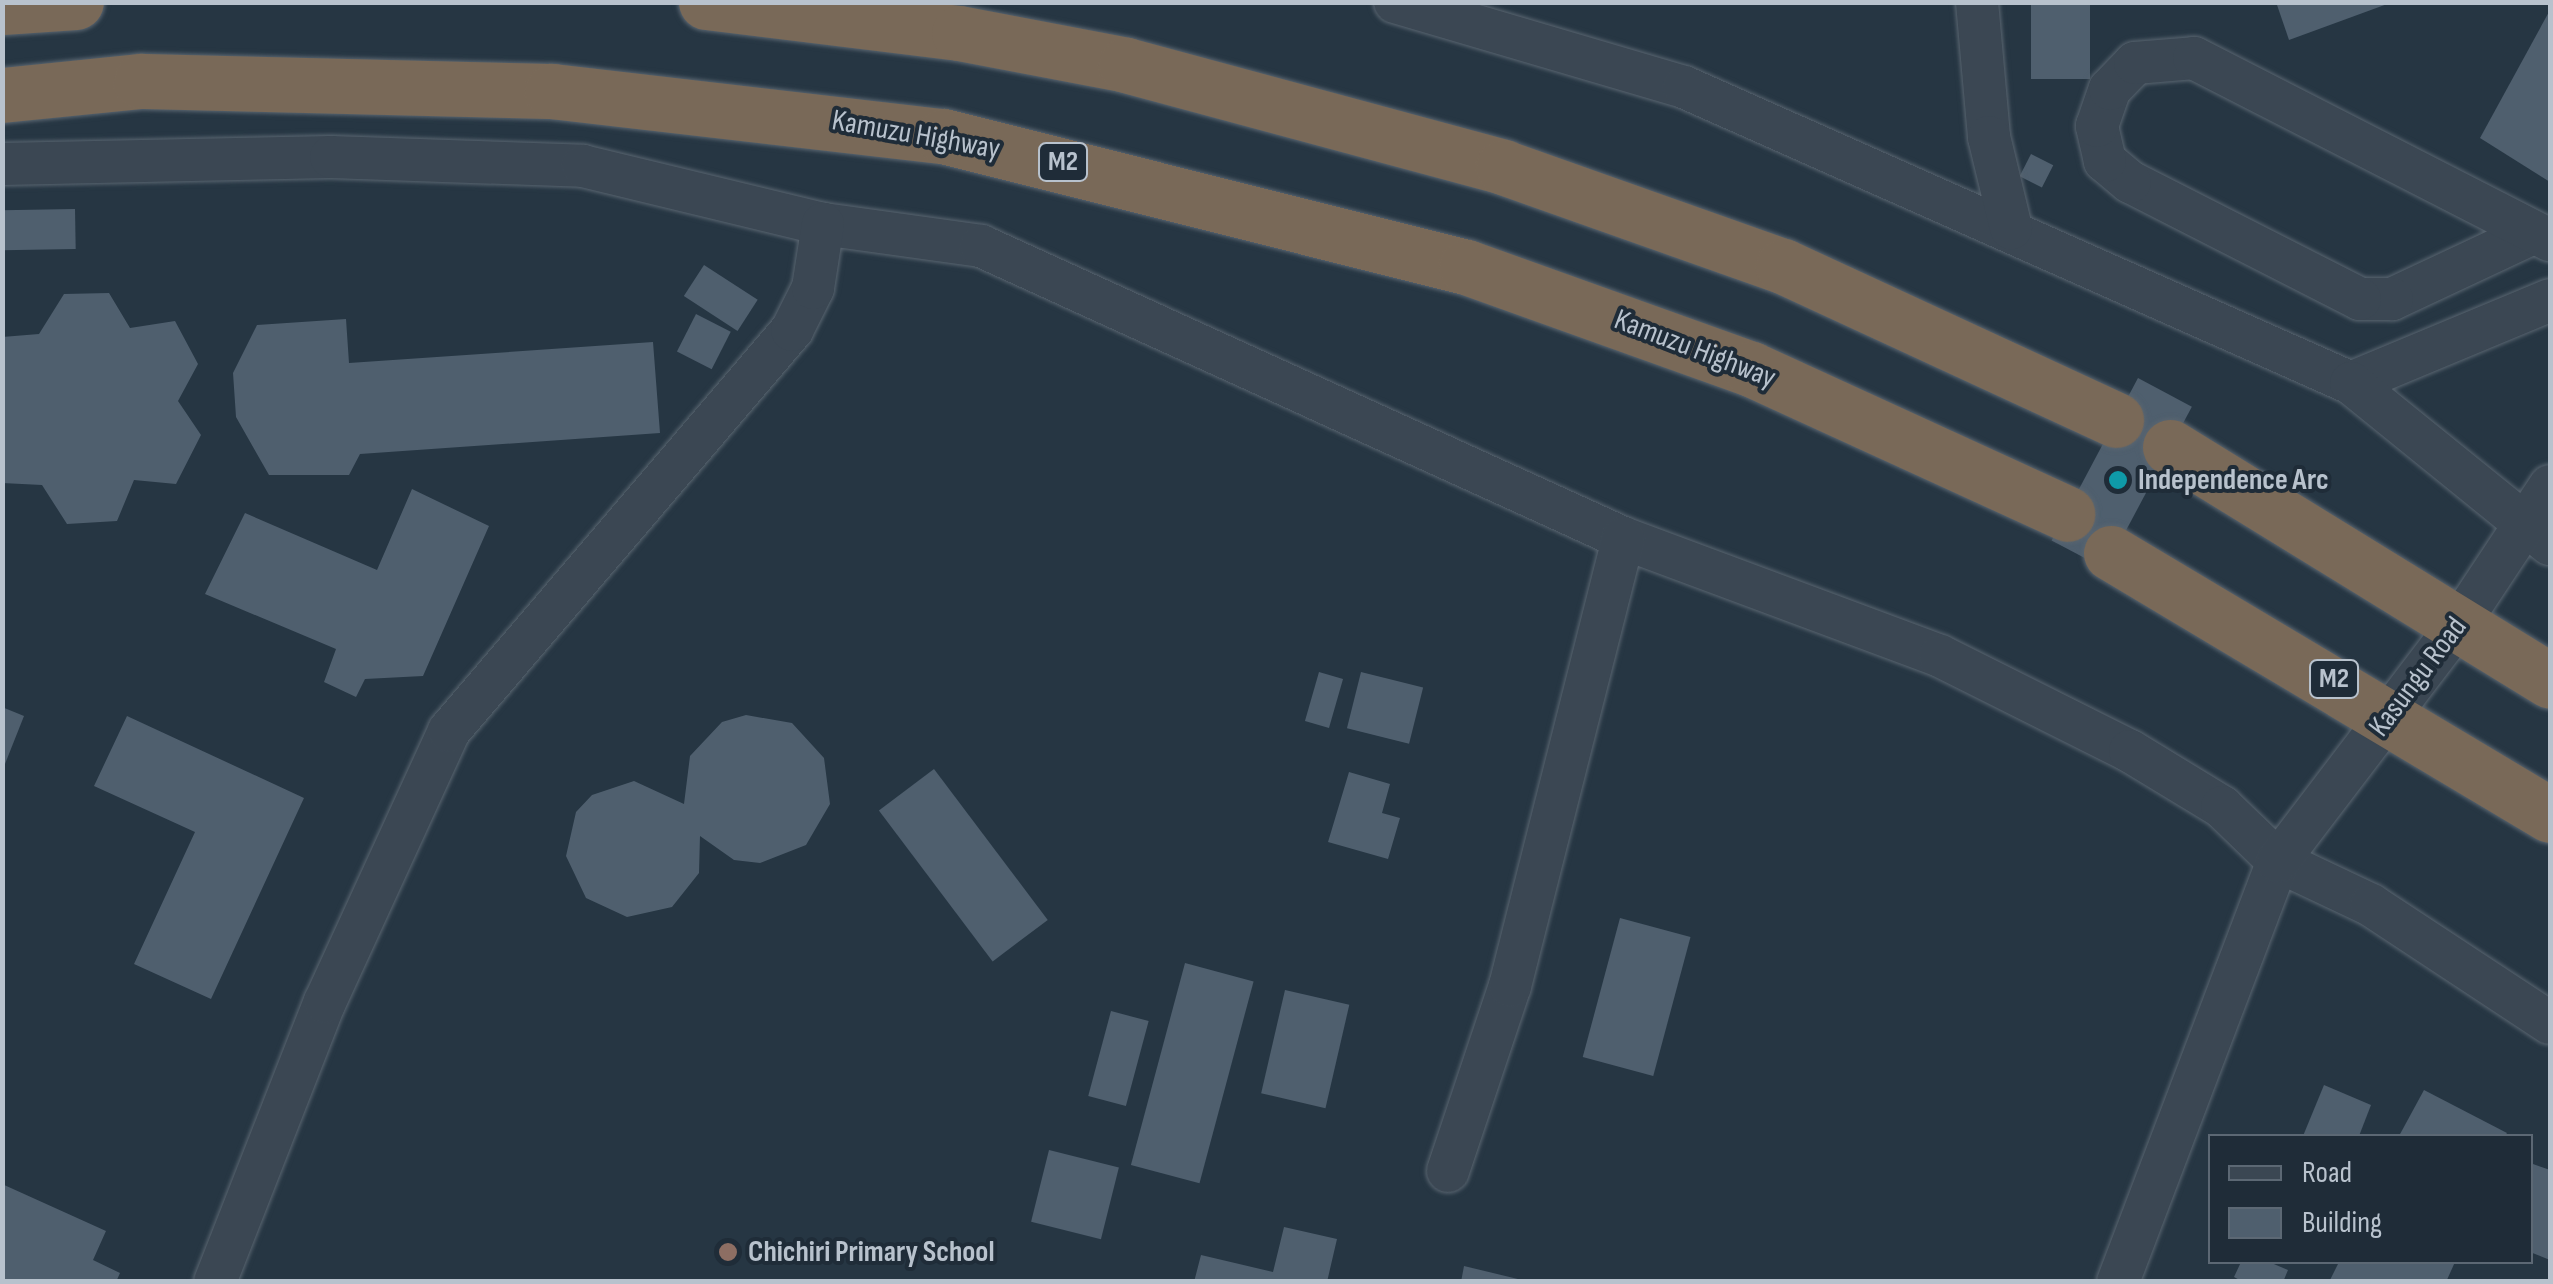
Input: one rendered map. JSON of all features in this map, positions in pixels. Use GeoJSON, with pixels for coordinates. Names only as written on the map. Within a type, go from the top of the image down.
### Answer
{"type":"FeatureCollection","features":[{"type":"Feature","properties":{"kind":"highway"},"geometry":{"type":"LineString","coordinates":[[2,7],[76,2]]}},
{"type":"Feature","properties":{"kind":"highway"},"geometry":{"type":"LineString","coordinates":[[706,2],[959,33],[1126,66],[1502,166],[1800,274],[2116,420]]}},
{"type":"Feature","properties":{"kind":"highway","name":"Kamuzu Highway"},"geometry":{"type":"LineString","coordinates":[[2,95],[142,81],[552,91],[942,136],[1466,267],[1751,368],[2067,514]]}},
{"type":"Feature","properties":{"kind":"highway"},"geometry":{"type":"LineString","coordinates":[[2170,447],[2460,622],[2550,681]]}},
{"type":"Feature","properties":{"kind":"highway","name":"M2"},"geometry":{"type":"LineString","coordinates":[[2111,554],[2391,714],[2550,815]]}},
{"type":"Feature","properties":{"kind":"street"},"geometry":{"type":"LineString","coordinates":[[1395,2],[1438,8],[1684,87],[2011,228],[2351,382],[2538,534]]}},
{"type":"Feature","properties":{"kind":"street"},"geometry":{"type":"LineString","coordinates":[[1977,2],[1989,137],[2011,228]]}},
{"type":"Feature","properties":{"kind":"street"},"geometry":{"type":"LineString","coordinates":[[2194,58],[2542,237],[2392,299],[2360,299],[2130,182],[2105,161],[2098,126],[2110,89],[2136,63],[2194,58]]}},
{"type":"Feature","properties":{"kind":"street"},"geometry":{"type":"LineString","coordinates":[[2,164],[331,157],[583,166],[823,224],[981,246],[1623,538],[1992,682],[2222,807],[2278,861],[2370,905],[2550,1023]]}},
{"type":"Feature","properties":{"kind":"street"},"geometry":{"type":"LineString","coordinates":[[215,1282],[332,984],[449,732],[792,330],[814,288],[823,224]]}},
{"type":"Feature","properties":{"kind":"street"},"geometry":{"type":"LineString","coordinates":[[2351,382],[2550,300]]}},
{"type":"Feature","properties":{"kind":"street","name":"Kasungu Road"},"geometry":{"type":"LineString","coordinates":[[2118,1282],[2278,861],[2460,622],[2538,534],[2550,486]]}},
{"type":"Feature","properties":{"kind":"street"},"geometry":{"type":"LineString","coordinates":[[1448,1172],[1510,986],[1623,538]]}},
{"type":"Feature","properties":{"kind":"building"},"geometry":{"type":"Polygon","coordinates":[[[2031,2],[2090,2],[2090,79],[2031,79],[2031,2]]]}},
{"type":"Feature","properties":{"kind":"building"},"geometry":{"type":"Polygon","coordinates":[[[2276,2],[2390,2],[2390,3],[2289,40],[2276,2]]]}},
{"type":"Feature","properties":{"kind":"building"},"geometry":{"type":"Polygon","coordinates":[[[2550,10],[2550,182],[2480,138],[2550,10]]]}},
{"type":"Feature","properties":{"kind":"building"},"geometry":{"type":"Polygon","coordinates":[[[2031,154],[2053,165],[2042,188],[2020,176],[2031,154]]]}},
{"type":"Feature","properties":{"kind":"building"},"geometry":{"type":"Polygon","coordinates":[[[75,209],[76,249],[3,250],[2,210],[75,209]]]}},
{"type":"Feature","properties":{"kind":"building"},"geometry":{"type":"Polygon","coordinates":[[[704,265],[758,300],[738,331],[684,296],[704,265]]]}},
{"type":"Feature","properties":{"kind":"building"},"geometry":{"type":"Polygon","coordinates":[[[109,293],[130,328],[175,321],[198,364],[178,401],[201,435],[176,484],[134,480],[117,521],[67,524],[42,485],[2,483],[2,337],[39,334],[64,294],[109,293]]]}},
{"type":"Feature","properties":{"kind":"building"},"geometry":{"type":"Polygon","coordinates":[[[696,314],[731,332],[712,369],[677,351],[696,314]]]}},
{"type":"Feature","properties":{"kind":"building"},"geometry":{"type":"Polygon","coordinates":[[[346,319],[349,363],[653,342],[660,433],[360,454],[349,475],[269,475],[236,417],[233,373],[257,325],[346,319]]]}},
{"type":"Feature","properties":{"kind":"building","name":"Independence Arc"},"geometry":{"type":"Polygon","coordinates":[[[2138,378],[2192,407],[2105,569],[2052,540],[2138,378]]]}},
{"type":"Feature","properties":{"kind":"building"},"geometry":{"type":"Polygon","coordinates":[[[412,489],[489,526],[423,676],[365,679],[356,697],[324,682],[336,649],[205,594],[245,513],[377,570],[412,489]]]}},
{"type":"Feature","properties":{"kind":"building"},"geometry":{"type":"Polygon","coordinates":[[[1319,672],[1343,679],[1329,728],[1305,721],[1319,672]]]}},
{"type":"Feature","properties":{"kind":"building"},"geometry":{"type":"Polygon","coordinates":[[[1361,672],[1423,687],[1409,744],[1347,728],[1361,672]]]}},
{"type":"Feature","properties":{"kind":"building"},"geometry":{"type":"Polygon","coordinates":[[[2,707],[24,716],[3,769],[2,769],[2,707]]]}},
{"type":"Feature","properties":{"kind":"building"},"geometry":{"type":"Polygon","coordinates":[[[746,715],[792,723],[824,758],[830,804],[806,845],[760,863],[734,860],[700,836],[699,873],[672,907],[627,917],[586,898],[566,856],[576,812],[592,795],[634,781],[684,804],[690,756],[722,722],[746,715]]]}},
{"type":"Feature","properties":{"kind":"building"},"geometry":{"type":"Polygon","coordinates":[[[127,716],[304,798],[211,999],[134,964],[195,832],[94,786],[127,716]]]}},
{"type":"Feature","properties":{"kind":"building"},"geometry":{"type":"Polygon","coordinates":[[[934,769],[1048,920],[993,961],[879,811],[934,769]]]}},
{"type":"Feature","properties":{"kind":"building"},"geometry":{"type":"Polygon","coordinates":[[[1349,772],[1390,784],[1382,813],[1400,818],[1388,859],[1328,842],[1349,772]]]}},
{"type":"Feature","properties":{"kind":"building"},"geometry":{"type":"Polygon","coordinates":[[[1620,918],[1691,937],[1653,1076],[1583,1057],[1620,918]]]}},
{"type":"Feature","properties":{"kind":"building"},"geometry":{"type":"Polygon","coordinates":[[[1185,963],[1254,981],[1199,1183],[1131,1165],[1185,963]]]}},
{"type":"Feature","properties":{"kind":"building"},"geometry":{"type":"Polygon","coordinates":[[[1285,990],[1349,1005],[1325,1108],[1261,1093],[1285,990]]]}},
{"type":"Feature","properties":{"kind":"building"},"geometry":{"type":"Polygon","coordinates":[[[1111,1011],[1149,1021],[1126,1106],[1088,1096],[1111,1011]]]}},
{"type":"Feature","properties":{"kind":"building"},"geometry":{"type":"Polygon","coordinates":[[[2324,1085],[2371,1105],[2360,1134],[2304,1134],[2324,1085]]]}},
{"type":"Feature","properties":{"kind":"building"},"geometry":{"type":"Polygon","coordinates":[[[2424,1090],[2507,1133],[2506,1134],[2400,1134],[2424,1090]]]}},
{"type":"Feature","properties":{"kind":"building"},"geometry":{"type":"Polygon","coordinates":[[[1049,1150],[1119,1167],[1101,1239],[1031,1222],[1049,1150]]]}},
{"type":"Feature","properties":{"kind":"building"},"geometry":{"type":"Polygon","coordinates":[[[2533,1164],[2550,1170],[2550,1260],[2533,1253],[2533,1164]]]}},
{"type":"Feature","properties":{"kind":"building"},"geometry":{"type":"Polygon","coordinates":[[[2,1184],[106,1231],[93,1260],[120,1273],[116,1282],[2,1280],[2,1184]]]}},
{"type":"Feature","properties":{"kind":"building"},"geometry":{"type":"Polygon","coordinates":[[[1284,1227],[1337,1239],[1327,1282],[1194,1282],[1201,1255],[1273,1272],[1284,1227]]]}},
{"type":"Feature","properties":{"kind":"building"},"geometry":{"type":"Polygon","coordinates":[[[2240,1264],[2274,1264],[2288,1270],[2283,1282],[2243,1282],[2234,1277],[2240,1264]]]}},
{"type":"Feature","properties":{"kind":"building"},"geometry":{"type":"Polygon","coordinates":[[[2338,1264],[2454,1264],[2446,1282],[2329,1282],[2338,1264]]]}},
{"type":"Feature","properties":{"kind":"building"},"geometry":{"type":"Polygon","coordinates":[[[1464,1266],[1522,1280],[1522,1282],[1461,1282],[1464,1266]]]}},
{"type":"Feature","properties":{"kind":"place","name":"Independence Arc"},"geometry":{"type":"Point","coordinates":[2118,480]}},
{"type":"Feature","properties":{"kind":"place","name":"Chichiri Primary School"},"geometry":{"type":"Point","coordinates":[728,1252]}}]}
